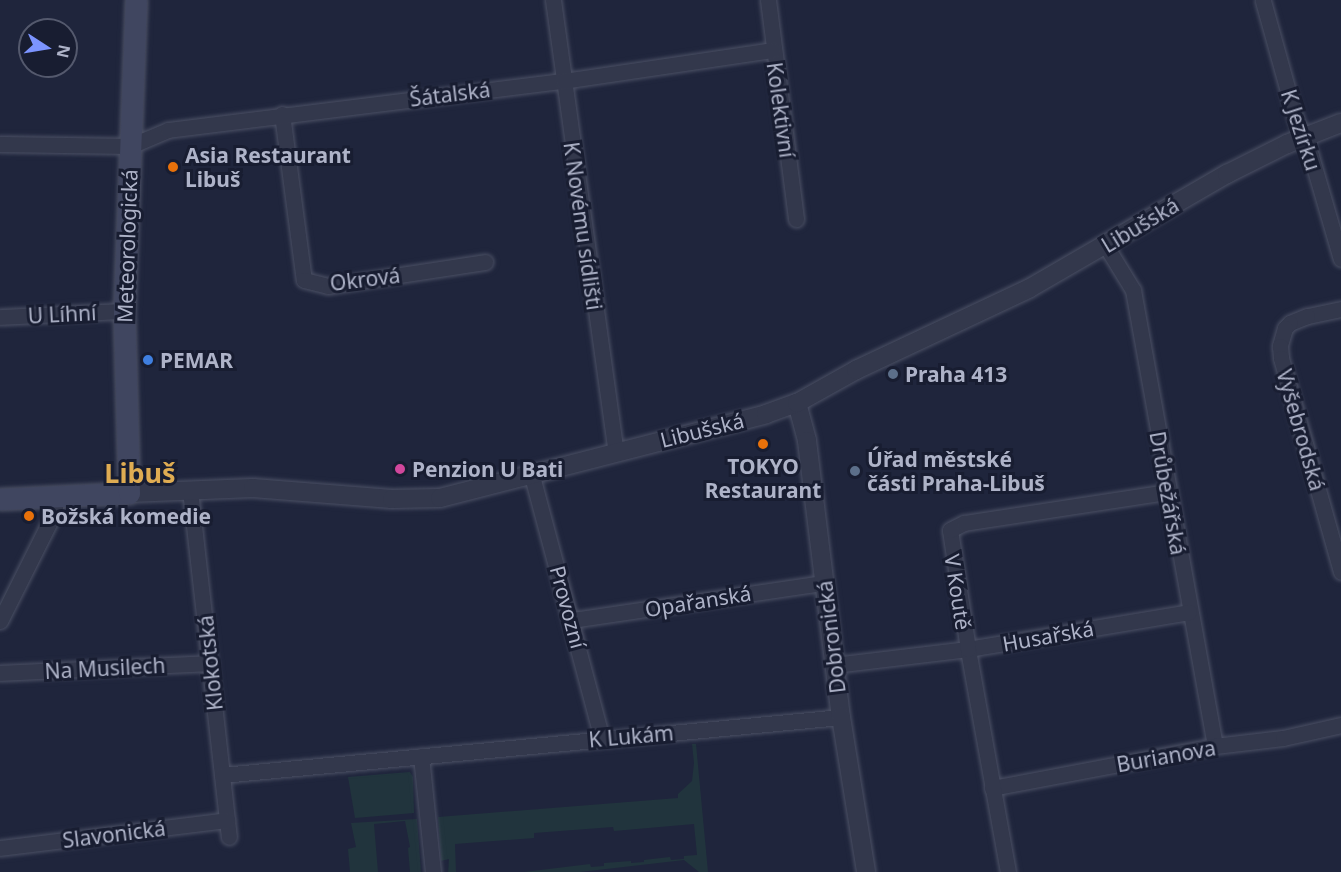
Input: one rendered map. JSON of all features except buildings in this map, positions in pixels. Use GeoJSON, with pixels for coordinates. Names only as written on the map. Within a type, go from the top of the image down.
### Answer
{"type":"FeatureCollection","features":[{"type":"Feature","properties":{"kind":"main road","name":"Meteorologická"},"geometry":{"type":"LineString","coordinates":[[129,493],[124,311],[136,0]]}},
{"type":"Feature","properties":{"kind":"main road","name":"Libušská"},"geometry":{"type":"LineString","coordinates":[[0,499],[129,493]]}},
{"type":"Feature","properties":{"kind":"street","name":"K Novému sídlišti"},"geometry":{"type":"LineString","coordinates":[[553,0],[562,81],[616,453]]}},
{"type":"Feature","properties":{"kind":"street","name":"Kolektivní"},"geometry":{"type":"LineString","coordinates":[[768,0],[796,219]]}},
{"type":"Feature","properties":{"kind":"street","name":"K Jezírku"},"geometry":{"type":"LineString","coordinates":[[1263,1],[1341,259]]}},
{"type":"Feature","properties":{"kind":"street","name":"Šátalská"},"geometry":{"type":"LineString","coordinates":[[130,146],[168,129],[562,81],[773,50]]}},
{"type":"Feature","properties":{"kind":"street","name":"Okrová"},"geometry":{"type":"LineString","coordinates":[[282,114],[304,280],[328,286],[485,262]]}},
{"type":"Feature","properties":{"kind":"street","name":"Libušská"},"geometry":{"type":"LineString","coordinates":[[129,493],[254,488],[392,498],[440,498],[765,414],[797,403],[856,370],[1030,288],[1227,174],[1303,137],[1341,123]]}},
{"type":"Feature","properties":{"kind":"street"},"geometry":{"type":"LineString","coordinates":[[0,144],[130,146]]}},
{"type":"Feature","properties":{"kind":"street","name":"Drůbežářská"},"geometry":{"type":"LineString","coordinates":[[1106,246],[1133,290],[1167,492],[1215,746]]}},
{"type":"Feature","properties":{"kind":"street","name":"Vyšebrodská"},"geometry":{"type":"LineString","coordinates":[[1341,309],[1307,316],[1290,323],[1283,335],[1281,358],[1341,572]]}},
{"type":"Feature","properties":{"kind":"street","name":"U Líhní"},"geometry":{"type":"LineString","coordinates":[[0,317],[124,311]]}},
{"type":"Feature","properties":{"kind":"street","name":"Dobronická"},"geometry":{"type":"LineString","coordinates":[[797,403],[807,441],[841,717],[866,872]]}},
{"type":"Feature","properties":{"kind":"street","name":"Provozní"},"geometry":{"type":"LineString","coordinates":[[532,476],[602,739]]}},
{"type":"Feature","properties":{"kind":"street","name":"Klokotská"},"geometry":{"type":"LineString","coordinates":[[190,490],[229,837]]}},
{"type":"Feature","properties":{"kind":"street","name":"V Koutě"},"geometry":{"type":"LineString","coordinates":[[1008,872],[968,649],[950,530],[964,523],[1167,492]]}},
{"type":"Feature","properties":{"kind":"street"},"geometry":{"type":"LineString","coordinates":[[0,621],[54,513],[57,496]]}},
{"type":"Feature","properties":{"kind":"street","name":"Opařanská"},"geometry":{"type":"LineString","coordinates":[[572,620],[824,583]]}},
{"type":"Feature","properties":{"kind":"street","name":"Husařská"},"geometry":{"type":"LineString","coordinates":[[834,665],[968,649],[1189,612]]}},
{"type":"Feature","properties":{"kind":"street","name":"Na Musilech"},"geometry":{"type":"LineString","coordinates":[[0,674],[210,663]]}},
{"type":"Feature","properties":{"kind":"street","name":"K Lukám"},"geometry":{"type":"LineString","coordinates":[[222,775],[841,717]]}},
{"type":"Feature","properties":{"kind":"street","name":"Burianova"},"geometry":{"type":"LineString","coordinates":[[992,788],[1215,746],[1283,738],[1341,725]]}},
{"type":"Feature","properties":{"kind":"street"},"geometry":{"type":"LineString","coordinates":[[422,756],[433,872]]}},
{"type":"Feature","properties":{"kind":"street","name":"Slavonická"},"geometry":{"type":"LineString","coordinates":[[0,848],[227,820]]}},
{"type":"Feature","properties":{"kind":"shaded area"},"geometry":{"type":"Polygon","coordinates":[[[692,744],[696,744],[708,872],[699,872],[684,860],[580,872],[524,872],[590,864],[591,867],[604,866],[604,863],[644,862],[644,860],[670,857],[671,860],[684,859],[684,856],[697,855],[694,824],[614,831],[613,827],[534,833],[534,838],[455,844],[456,872],[448,872],[449,859],[441,861],[438,817],[678,798],[678,794],[692,781],[694,763],[692,744]]]}},
{"type":"Feature","properties":{"kind":"shaded area"},"geometry":{"type":"Polygon","coordinates":[[[410,772],[413,777],[414,813],[355,818],[348,777],[410,772]]]}},
{"type":"Feature","properties":{"kind":"shaded area"},"geometry":{"type":"Polygon","coordinates":[[[417,819],[421,872],[410,872],[408,848],[410,847],[405,821],[374,824],[378,872],[350,872],[348,849],[356,847],[351,823],[417,819]]]}},
{"type":"Feature","properties":{"kind":"place","name":"Asia Restaurant Libuš"},"geometry":{"type":"Point","coordinates":[173,167]}},
{"type":"Feature","properties":{"kind":"place","name":"PEMAR"},"geometry":{"type":"Point","coordinates":[148,360]}},
{"type":"Feature","properties":{"kind":"place","name":"Praha 413"},"geometry":{"type":"Point","coordinates":[893,374]}},
{"type":"Feature","properties":{"kind":"place","name":"TOKYO Restaurant"},"geometry":{"type":"Point","coordinates":[763,444]}},
{"type":"Feature","properties":{"kind":"place","name":"Penzion U Bati"},"geometry":{"type":"Point","coordinates":[400,469]}},
{"type":"Feature","properties":{"kind":"place","name":"Úřad městské části Praha-Libuš"},"geometry":{"type":"Point","coordinates":[855,471]}},
{"type":"Feature","properties":{"kind":"place","name":"Božská komedie"},"geometry":{"type":"Point","coordinates":[29,516]}},
{"type":"Feature","properties":{"kind":"district","name":"Libuš"},"geometry":{"type":"Point","coordinates":[140,473]}}]}
